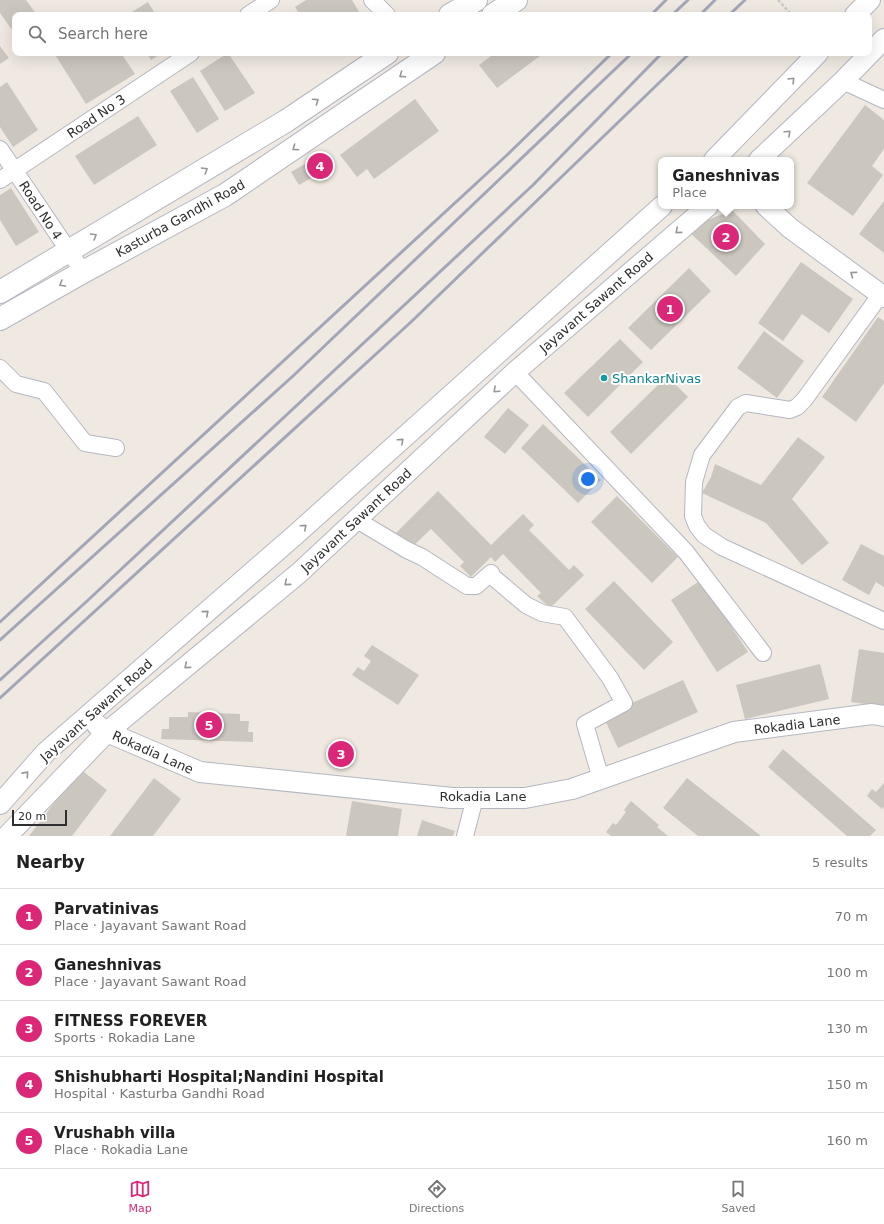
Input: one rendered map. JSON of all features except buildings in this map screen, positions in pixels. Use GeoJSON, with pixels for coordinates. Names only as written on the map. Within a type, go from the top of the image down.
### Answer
{"type":"FeatureCollection","features":[{"type":"Feature","properties":{"kind":"main road"},"geometry":{"type":"LineString","coordinates":[[498,12],[516,0]]}},
{"type":"Feature","properties":{"kind":"main road"},"geometry":{"type":"LineString","coordinates":[[456,12],[471,5]]}},
{"type":"Feature","properties":{"kind":"main road","name":"Kasturba Gandhi Road"},"geometry":{"type":"LineString","coordinates":[[0,292],[286,121],[384,56]]}},
{"type":"Feature","properties":{"kind":"main road","name":"Kasturba Gandhi Road"},"geometry":{"type":"LineString","coordinates":[[0,319],[82,272],[225,195],[426,56]]}},
{"type":"Feature","properties":{"kind":"main road"},"geometry":{"type":"LineString","coordinates":[[226,157],[241,184]]}},
{"type":"Feature","properties":{"kind":"street"},"geometry":{"type":"LineString","coordinates":[[253,12],[271,0]]}},
{"type":"Feature","properties":{"kind":"street"},"geometry":{"type":"LineString","coordinates":[[372,0],[384,12]]}},
{"type":"Feature","properties":{"kind":"street"},"geometry":{"type":"LineString","coordinates":[[859,12],[870,0]]}},
{"type":"Feature","properties":{"kind":"street"},"geometry":{"type":"LineString","coordinates":[[872,51],[884,39]]}},
{"type":"Feature","properties":{"kind":"street","name":"Road No 3"},"geometry":{"type":"LineString","coordinates":[[0,180],[186,56]]}},
{"type":"Feature","properties":{"kind":"street"},"geometry":{"type":"LineString","coordinates":[[718,157],[815,56]]}},
{"type":"Feature","properties":{"kind":"street"},"geometry":{"type":"LineString","coordinates":[[762,157],[867,56]]}},
{"type":"Feature","properties":{"kind":"street"},"geometry":{"type":"LineString","coordinates":[[843,81],[884,100]]}},
{"type":"Feature","properties":{"kind":"street","name":"Road No 4"},"geometry":{"type":"LineString","coordinates":[[0,149],[82,272]]}},
{"type":"Feature","properties":{"kind":"street","name":"Jayavant Sawant Road"},"geometry":{"type":"LineString","coordinates":[[0,804],[46,752],[294,536],[659,209]]}},
{"type":"Feature","properties":{"kind":"street","name":"Jayavant Sawant Road"},"geometry":{"type":"LineString","coordinates":[[7,836],[107,732],[299,573],[515,372],[705,209]]}},
{"type":"Feature","properties":{"kind":"street"},"geometry":{"type":"LineString","coordinates":[[769,209],[790,228],[882,296],[809,394],[797,407],[790,410],[746,403],[738,406],[702,455],[694,482],[693,516],[697,526],[704,535],[722,547],[884,621]]}},
{"type":"Feature","properties":{"kind":"street"},"geometry":{"type":"LineString","coordinates":[[0,368],[16,384],[44,391],[85,443],[116,448]]}},
{"type":"Feature","properties":{"kind":"street"},"geometry":{"type":"LineString","coordinates":[[515,372],[686,552],[763,653]]}},
{"type":"Feature","properties":{"kind":"street"},"geometry":{"type":"LineString","coordinates":[[357,520],[406,550],[422,557],[467,586],[476,586],[491,574],[526,605],[542,612],[564,617],[610,678],[624,703],[585,724],[601,779]]}},
{"type":"Feature","properties":{"kind":"street","name":"Rokadia Lane"},"geometry":{"type":"LineString","coordinates":[[85,718],[107,732],[200,772],[452,798],[526,798],[572,789],[734,732],[872,714],[884,716]]}},
{"type":"Feature","properties":{"kind":"street"},"geometry":{"type":"LineString","coordinates":[[465,836],[475,798]]}},
{"type":"Feature","properties":{"kind":"path"},"geometry":{"type":"LineString","coordinates":[[778,0],[789,12]]}},
{"type":"Feature","properties":{"kind":"railway"},"geometry":{"type":"LineString","coordinates":[[654,12],[666,0]]}},
{"type":"Feature","properties":{"kind":"railway"},"geometry":{"type":"LineString","coordinates":[[675,12],[688,0]]}},
{"type":"Feature","properties":{"kind":"railway"},"geometry":{"type":"LineString","coordinates":[[703,12],[715,0]]}},
{"type":"Feature","properties":{"kind":"railway"},"geometry":{"type":"LineString","coordinates":[[732,12],[745,0]]}},
{"type":"Feature","properties":{"kind":"railway"},"geometry":{"type":"LineString","coordinates":[[0,622],[507,155],[609,56]]}},
{"type":"Feature","properties":{"kind":"railway"},"geometry":{"type":"LineString","coordinates":[[0,640],[293,376],[629,56]]}},
{"type":"Feature","properties":{"kind":"railway"},"geometry":{"type":"LineString","coordinates":[[0,680],[86,602],[533,185],[659,56]]}},
{"type":"Feature","properties":{"kind":"railway"},"geometry":{"type":"LineString","coordinates":[[0,698],[411,322],[687,56]]}},
{"type":"Feature","properties":{"kind":"place","name":"Shishubharti Hospital;Nandini Hospital"},"geometry":{"type":"Point","coordinates":[320,166]}},
{"type":"Feature","properties":{"kind":"place","name":"Ganeshnivas"},"geometry":{"type":"Point","coordinates":[726,237]}},
{"type":"Feature","properties":{"kind":"place","name":"Parvatinivas"},"geometry":{"type":"Point","coordinates":[670,309]}},
{"type":"Feature","properties":{"kind":"place","name":"ShankarNivas"},"geometry":{"type":"Point","coordinates":[604,378]}},
{"type":"Feature","properties":{"kind":"place","name":"Vrushabh villa"},"geometry":{"type":"Point","coordinates":[209,725]}},
{"type":"Feature","properties":{"kind":"place","name":"FITNESS FOREVER"},"geometry":{"type":"Point","coordinates":[341,754]}}]}
